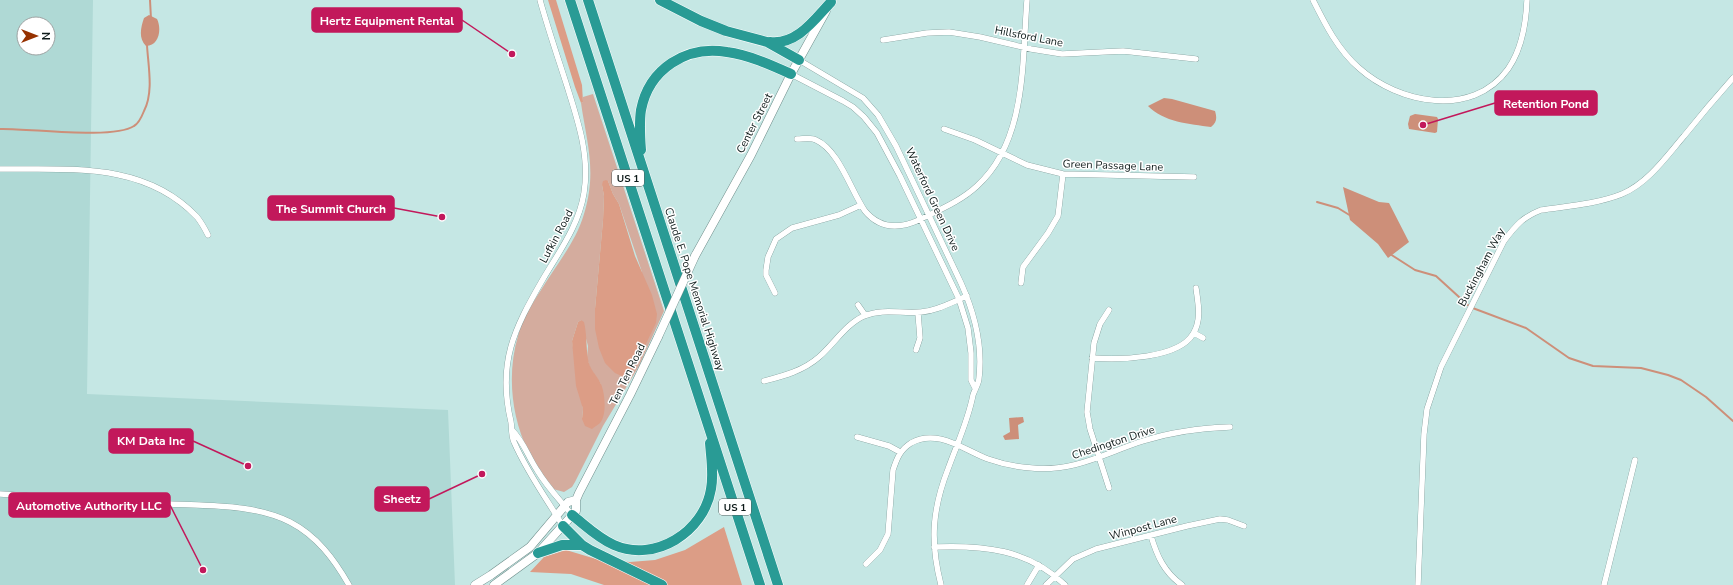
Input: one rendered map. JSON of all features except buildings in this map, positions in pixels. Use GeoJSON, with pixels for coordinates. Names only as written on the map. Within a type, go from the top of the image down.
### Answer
{"type":"FeatureCollection","features":[{"type":"Feature","properties":{"kind":"highway","name":"US 1"},"geometry":{"type":"LineString","coordinates":[[570,0],[760,585]]}},
{"type":"Feature","properties":{"kind":"highway","name":"Claude E. Pope Memorial Highway"},"geometry":{"type":"LineString","coordinates":[[588,0],[778,585]]}},
{"type":"Feature","properties":{"kind":"highway"},"geometry":{"type":"LineString","coordinates":[[660,0],[701,21],[726,31],[767,42],[779,43],[790,40],[801,33],[832,1]]}},
{"type":"Feature","properties":{"kind":"highway"},"geometry":{"type":"LineString","coordinates":[[767,42],[799,60]]}},
{"type":"Feature","properties":{"kind":"highway"},"geometry":{"type":"LineString","coordinates":[[641,160],[641,111],[646,92],[656,76],[679,58],[704,50],[728,52],[765,63],[791,74]]}},
{"type":"Feature","properties":{"kind":"highway"},"geometry":{"type":"LineString","coordinates":[[572,515],[597,536],[615,545],[626,548],[638,550],[655,548],[679,539],[692,529],[708,503],[712,474],[709,429]]}},
{"type":"Feature","properties":{"kind":"highway"},"geometry":{"type":"LineString","coordinates":[[563,526],[582,545],[662,585]]}},
{"type":"Feature","properties":{"kind":"highway"},"geometry":{"type":"LineString","coordinates":[[538,552],[562,545],[582,545]]}},
{"type":"Feature","properties":{"kind":"main road","name":"Center Street"},"geometry":{"type":"LineString","coordinates":[[695,256],[751,155],[791,74],[832,1]]}},
{"type":"Feature","properties":{"kind":"main road","name":"Ten Ten Road"},"geometry":{"type":"LineString","coordinates":[[494,585],[538,552],[576,510],[576,500],[658,337],[695,256]]}},
{"type":"Feature","properties":{"kind":"main road"},"geometry":{"type":"LineString","coordinates":[[475,585],[513,561],[530,547],[568,502],[576,500]]}},
{"type":"Feature","properties":{"kind":"street","name":"Lufkin Road"},"geometry":{"type":"LineString","coordinates":[[540,0],[584,144],[586,169],[585,192],[581,210],[568,238],[522,316],[513,338],[507,364],[506,390],[513,440],[530,475],[563,526]]}},
{"type":"Feature","properties":{"kind":"street"},"geometry":{"type":"LineString","coordinates":[[797,138],[816,140],[827,148],[838,163],[861,205],[870,218],[886,226],[905,225],[921,219],[955,202],[978,186],[992,169],[1014,126],[1017,111],[1027,0]]}},
{"type":"Feature","properties":{"kind":"street"},"geometry":{"type":"LineString","coordinates":[[1313,0],[1325,24],[1339,45],[1358,67],[1387,87],[1408,95],[1430,100],[1447,101],[1461,99],[1479,93],[1495,82],[1508,69],[1520,42],[1526,20],[1527,0]]}},
{"type":"Feature","properties":{"kind":"street","name":"Hillsford Lane"},"geometry":{"type":"LineString","coordinates":[[883,40],[916,34],[949,32],[1062,54],[1123,51],[1196,59]]}},
{"type":"Feature","properties":{"kind":"street","name":"Waterford Green Drive"},"geometry":{"type":"LineString","coordinates":[[799,60],[862,98],[878,115],[896,146],[967,296],[978,340],[979,380],[975,388],[970,412],[948,469],[938,501],[934,547],[941,585]]}},
{"type":"Feature","properties":{"kind":"street","name":"Waterford Green Drive"},"geometry":{"type":"LineString","coordinates":[[791,74],[843,101],[864,117],[877,133],[921,219],[959,299],[968,328],[971,353],[971,380],[975,388]]}},
{"type":"Feature","properties":{"kind":"street","name":"Buckingham Way"},"geometry":{"type":"LineString","coordinates":[[1418,585],[1424,434],[1427,409],[1441,367],[1504,241],[1512,229],[1524,218],[1533,213],[1541,210],[1599,200],[1621,194],[1635,187],[1646,179],[1733,78]]}},
{"type":"Feature","properties":{"kind":"street","name":"Green Passage Lane"},"geometry":{"type":"LineString","coordinates":[[944,129],[975,140],[1001,154],[1027,165],[1063,174],[1194,177]]}},
{"type":"Feature","properties":{"kind":"street"},"geometry":{"type":"LineString","coordinates":[[0,169],[96,170],[132,178],[150,185],[182,204],[197,218],[208,235]]}},
{"type":"Feature","properties":{"kind":"street"},"geometry":{"type":"LineString","coordinates":[[1021,283],[1023,267],[1058,216],[1063,174]]}},
{"type":"Feature","properties":{"kind":"street"},"geometry":{"type":"LineString","coordinates":[[775,293],[766,275],[766,270],[770,250],[776,240],[792,228],[839,215],[861,205]]}},
{"type":"Feature","properties":{"kind":"street"},"geometry":{"type":"LineString","coordinates":[[1092,358],[1127,359],[1155,354],[1181,345],[1189,340],[1194,333],[1199,312],[1196,288]]}},
{"type":"Feature","properties":{"kind":"street"},"geometry":{"type":"LineString","coordinates":[[764,381],[804,367],[819,357],[853,323],[865,316],[890,311],[918,313],[941,307],[967,296]]}},
{"type":"Feature","properties":{"kind":"street"},"geometry":{"type":"LineString","coordinates":[[858,305],[865,316]]}},
{"type":"Feature","properties":{"kind":"street"},"geometry":{"type":"LineString","coordinates":[[1109,310],[1100,324],[1096,334],[1092,358],[1087,412],[1090,429],[1109,488]]}},
{"type":"Feature","properties":{"kind":"street"},"geometry":{"type":"LineString","coordinates":[[916,350],[920,338],[918,313]]}},
{"type":"Feature","properties":{"kind":"street"},"geometry":{"type":"LineString","coordinates":[[1194,333],[1203,338]]}},
{"type":"Feature","properties":{"kind":"street","name":"Chedington Drive"},"geometry":{"type":"LineString","coordinates":[[900,452],[912,443],[925,438],[943,439],[1000,463],[1044,469],[1066,467],[1099,458],[1142,441],[1164,436],[1188,431],[1230,427]]}},
{"type":"Feature","properties":{"kind":"street","name":"Lufkin Road"},"geometry":{"type":"LineString","coordinates":[[512,430],[518,436],[536,470],[549,489],[572,515]]}},
{"type":"Feature","properties":{"kind":"street"},"geometry":{"type":"LineString","coordinates":[[857,437],[889,446],[900,452],[893,470],[888,534],[880,550],[866,564]]}},
{"type":"Feature","properties":{"kind":"street"},"geometry":{"type":"LineString","coordinates":[[1604,585],[1635,460]]}},
{"type":"Feature","properties":{"kind":"street"},"geometry":{"type":"LineString","coordinates":[[0,494],[228,507],[270,515],[292,523],[321,545],[332,558],[349,585]]}},
{"type":"Feature","properties":{"kind":"street","name":"Winpost Lane"},"geometry":{"type":"LineString","coordinates":[[1046,585],[1064,566],[1085,553],[1187,526],[1220,519],[1228,520],[1244,526]]}},
{"type":"Feature","properties":{"kind":"street"},"geometry":{"type":"LineString","coordinates":[[1151,536],[1161,564],[1171,576],[1182,585]]}},
{"type":"Feature","properties":{"kind":"street"},"geometry":{"type":"LineString","coordinates":[[934,547],[993,548],[1027,559],[1039,565],[1056,576],[1065,585]]}},
{"type":"Feature","properties":{"kind":"street"},"geometry":{"type":"LineString","coordinates":[[1027,585],[1039,565]]}},
{"type":"Feature","properties":{"kind":"shaded area"},"geometry":{"type":"Polygon","coordinates":[[[0,0],[93,0],[87,394],[448,410],[455,585],[0,585],[0,0]]]}},
{"type":"Feature","properties":{"kind":"shaded area"},"geometry":{"type":"Polygon","coordinates":[[[548,0],[556,0],[582,85],[583,102],[581,103],[575,87],[548,0]]]}},
{"type":"Feature","properties":{"kind":"shaded area"},"geometry":{"type":"Polygon","coordinates":[[[149,15],[157,19],[159,32],[157,40],[146,46],[142,40],[141,29],[144,18],[149,15]]]}},
{"type":"Feature","properties":{"kind":"shaded area"},"geometry":{"type":"Polygon","coordinates":[[[593,94],[664,311],[639,366],[603,426],[575,482],[572,487],[564,492],[553,489],[549,485],[535,464],[522,438],[514,409],[512,379],[515,350],[518,336],[525,318],[534,301],[571,244],[584,214],[588,199],[590,185],[590,158],[581,103],[583,102],[583,97],[593,94]],[[608,181],[602,185],[604,196],[603,220],[595,309],[642,272],[619,204],[608,181]],[[581,320],[578,322],[572,341],[583,409],[582,419],[601,384],[590,368],[587,358],[588,346],[581,320]]]}},
{"type":"Feature","properties":{"kind":"shaded area"},"geometry":{"type":"Polygon","coordinates":[[[1164,98],[1215,111],[1215,122],[1211,127],[1177,121],[1161,116],[1148,106],[1164,98]]]}},
{"type":"Feature","properties":{"kind":"shaded area"},"geometry":{"type":"Polygon","coordinates":[[[1415,114],[1437,117],[1437,132],[1435,133],[1409,129],[1408,124],[1410,116],[1415,114]]]}},
{"type":"Feature","properties":{"kind":"shaded area"},"geometry":{"type":"Polygon","coordinates":[[[603,181],[608,181],[619,204],[635,256],[652,295],[657,314],[656,323],[630,377],[626,378],[615,373],[605,363],[599,348],[595,329],[595,309],[603,220],[604,196],[602,185],[603,181]]]}},
{"type":"Feature","properties":{"kind":"shaded area"},"geometry":{"type":"Polygon","coordinates":[[[1343,187],[1379,202],[1389,203],[1409,242],[1388,258],[1378,244],[1350,220],[1343,187]]]}},
{"type":"Feature","properties":{"kind":"shaded area"},"geometry":{"type":"Polygon","coordinates":[[[581,320],[584,322],[585,327],[589,363],[591,369],[601,384],[604,393],[604,415],[600,423],[592,429],[585,426],[582,419],[583,409],[576,386],[572,341],[578,322],[581,320]]]}},
{"type":"Feature","properties":{"kind":"shaded area"},"geometry":{"type":"Polygon","coordinates":[[[1023,417],[1024,422],[1018,425],[1019,439],[1005,440],[1003,436],[1010,432],[1009,418],[1023,417]]]}},
{"type":"Feature","properties":{"kind":"shaded area"},"geometry":{"type":"Polygon","coordinates":[[[724,527],[742,585],[604,585],[571,574],[530,572],[544,557],[566,550],[596,559],[630,562],[655,560],[685,550],[724,527]]]}},
{"type":"Feature","properties":{"kind":"waterway"},"geometry":{"type":"LineString","coordinates":[[150,0],[151,19]]}},
{"type":"Feature","properties":{"kind":"waterway"},"geometry":{"type":"LineString","coordinates":[[0,129],[90,133],[123,130],[134,126],[142,115],[149,95],[150,78],[147,45]]}},
{"type":"Feature","properties":{"kind":"waterway"},"geometry":{"type":"LineString","coordinates":[[1317,202],[1338,208],[1351,216]]}},
{"type":"Feature","properties":{"kind":"waterway"},"geometry":{"type":"LineString","coordinates":[[1390,254],[1415,270],[1436,276],[1470,307],[1526,328],[1569,358],[1593,366],[1641,368],[1668,375],[1681,380],[1706,397],[1733,421]]}},
{"type":"Feature","properties":{"kind":"place","name":"Hertz Equipment Rental"},"geometry":{"type":"Point","coordinates":[512,54]}},
{"type":"Feature","properties":{"kind":"place","name":"Retention Pond"},"geometry":{"type":"Point","coordinates":[1423,125]}},
{"type":"Feature","properties":{"kind":"place","name":"The Summit Church"},"geometry":{"type":"Point","coordinates":[442,217]}},
{"type":"Feature","properties":{"kind":"place","name":"KM Data Inc"},"geometry":{"type":"Point","coordinates":[248,466]}},
{"type":"Feature","properties":{"kind":"place","name":"Sheetz"},"geometry":{"type":"Point","coordinates":[482,474]}},
{"type":"Feature","properties":{"kind":"place","name":"Automotive Authority LLC"},"geometry":{"type":"Point","coordinates":[203,570]}}]}
